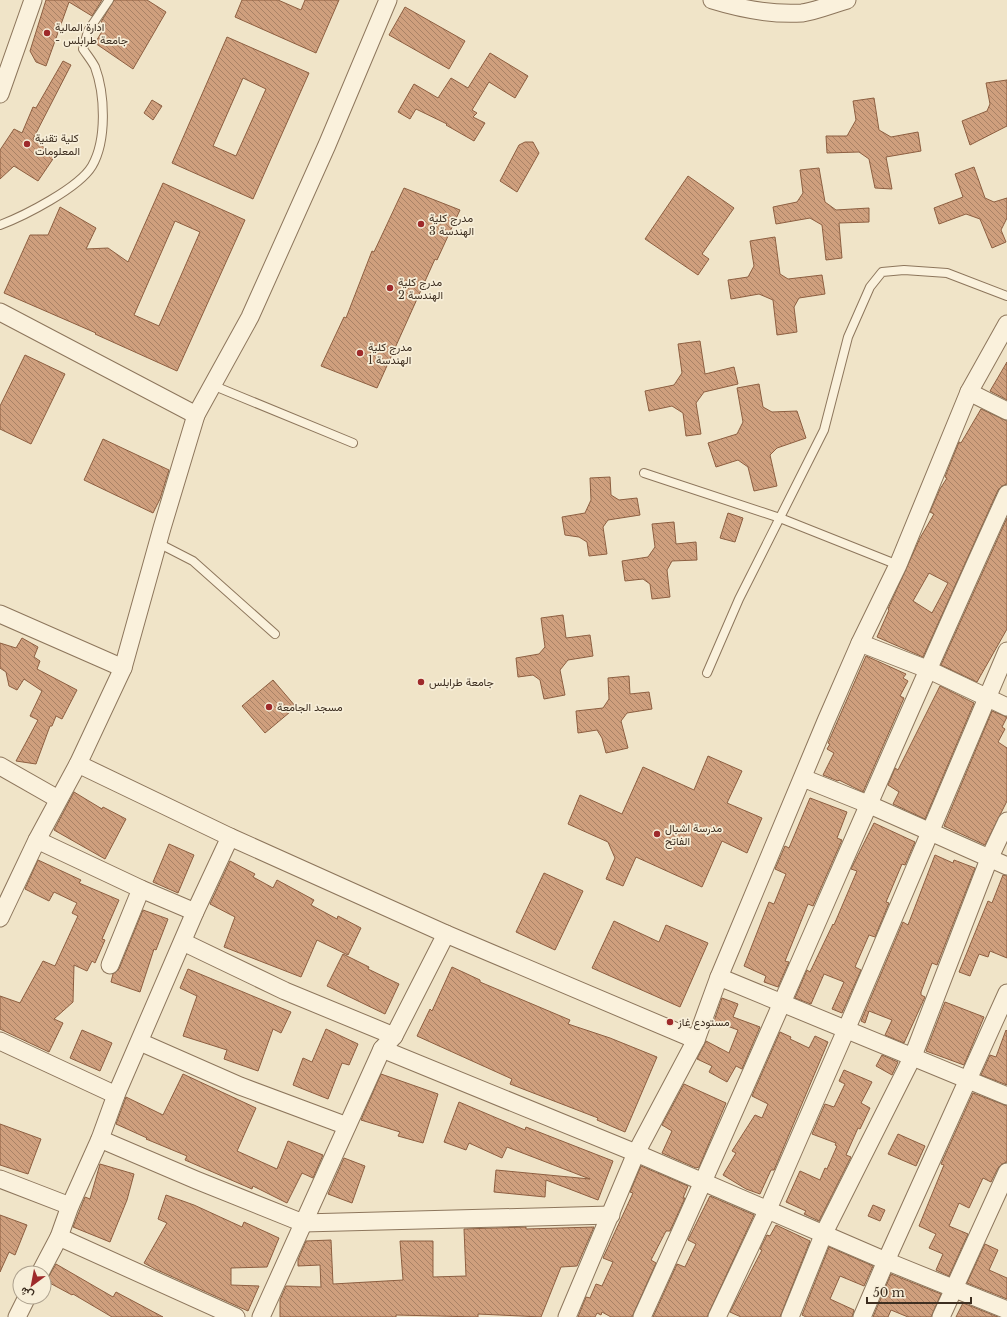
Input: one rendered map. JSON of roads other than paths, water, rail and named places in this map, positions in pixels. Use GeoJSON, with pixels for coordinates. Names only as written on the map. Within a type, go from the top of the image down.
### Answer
{"type":"FeatureCollection","features":[{"type":"Feature","properties":{"kind":"street"},"geometry":{"type":"LineString","coordinates":[[0,94],[33,0]]}},
{"type":"Feature","properties":{"kind":"street"},"geometry":{"type":"LineString","coordinates":[[0,918],[37,840],[78,764],[123,668],[196,415],[250,317],[327,145],[388,0]]}},
{"type":"Feature","properties":{"kind":"street"},"geometry":{"type":"LineString","coordinates":[[712,0],[738,8],[766,12],[803,13],[847,0]]}},
{"type":"Feature","properties":{"kind":"street"},"geometry":{"type":"LineString","coordinates":[[0,312],[196,415]]}},
{"type":"Feature","properties":{"kind":"street"},"geometry":{"type":"LineString","coordinates":[[567,1317],[636,1153],[696,1040],[720,977],[860,643],[898,565],[970,392],[1007,324]]}},
{"type":"Feature","properties":{"kind":"street"},"geometry":{"type":"LineString","coordinates":[[970,392],[1007,411]]}},
{"type":"Feature","properties":{"kind":"street"},"geometry":{"type":"LineString","coordinates":[[642,1317],[704,1182],[870,805],[927,669],[1007,494]]}},
{"type":"Feature","properties":{"kind":"street"},"geometry":{"type":"LineString","coordinates":[[0,614],[123,668]]}},
{"type":"Feature","properties":{"kind":"street"},"geometry":{"type":"LineString","coordinates":[[860,643],[927,669],[1007,707]]}},
{"type":"Feature","properties":{"kind":"street"},"geometry":{"type":"LineString","coordinates":[[717,1317],[768,1209],[846,1030],[986,697],[1007,651]]}},
{"type":"Feature","properties":{"kind":"street"},"geometry":{"type":"LineString","coordinates":[[78,764],[230,837],[446,934],[696,1040]]}},
{"type":"Feature","properties":{"kind":"street"},"geometry":{"type":"LineString","coordinates":[[0,766],[58,799]]}},
{"type":"Feature","properties":{"kind":"street"},"geometry":{"type":"LineString","coordinates":[[803,778],[870,805],[1007,866]]}},
{"type":"Feature","properties":{"kind":"street"},"geometry":{"type":"LineString","coordinates":[[790,1317],[824,1233],[913,1056],[990,859],[1007,821]]}},
{"type":"Feature","properties":{"kind":"street"},"geometry":{"type":"LineString","coordinates":[[44,1265],[59,1237],[70,1206],[100,1139],[116,1095],[195,912],[230,837]]}},
{"type":"Feature","properties":{"kind":"street"},"geometry":{"type":"LineString","coordinates":[[37,840],[141,889],[195,912]]}},
{"type":"Feature","properties":{"kind":"street"},"geometry":{"type":"LineString","coordinates":[[110,965],[141,889]]}},
{"type":"Feature","properties":{"kind":"street"},"geometry":{"type":"LineString","coordinates":[[261,1317],[382,1049],[394,1036],[446,934]]}},
{"type":"Feature","properties":{"kind":"street"},"geometry":{"type":"LineString","coordinates":[[183,942],[286,991],[394,1036]]}},
{"type":"Feature","properties":{"kind":"street"},"geometry":{"type":"LineString","coordinates":[[720,977],[1007,1096]]}},
{"type":"Feature","properties":{"kind":"street"},"geometry":{"type":"LineString","coordinates":[[862,1317],[1007,993]]}},
{"type":"Feature","properties":{"kind":"street"},"geometry":{"type":"LineString","coordinates":[[0,1041],[116,1095]]}},
{"type":"Feature","properties":{"kind":"street"},"geometry":{"type":"LineString","coordinates":[[140,1042],[240,1086],[347,1126]]}},
{"type":"Feature","properties":{"kind":"street"},"geometry":{"type":"LineString","coordinates":[[382,1049],[636,1153],[886,1261],[1007,1310]]}},
{"type":"Feature","properties":{"kind":"street"},"geometry":{"type":"LineString","coordinates":[[100,1139],[303,1223],[611,1215]]}},
{"type":"Feature","properties":{"kind":"street"},"geometry":{"type":"LineString","coordinates":[[941,1317],[1007,1172]]}},
{"type":"Feature","properties":{"kind":"street"},"geometry":{"type":"LineString","coordinates":[[0,1179],[70,1206]]}},
{"type":"Feature","properties":{"kind":"street"},"geometry":{"type":"LineString","coordinates":[[59,1237],[236,1317]]}},
{"type":"Feature","properties":{"kind":"street"},"geometry":{"type":"LineString","coordinates":[[17,1317],[24,1305]]}},
{"type":"Feature","properties":{"kind":"lane"},"geometry":{"type":"LineString","coordinates":[[0,225],[14,220],[53,199],[92,166],[101,140],[103,99],[94,66],[83,49],[88,31],[109,0]]}},
{"type":"Feature","properties":{"kind":"lane"},"geometry":{"type":"LineString","coordinates":[[707,673],[739,599],[824,430],[848,337],[870,287],[882,272],[904,270],[947,273],[1007,296]]}},
{"type":"Feature","properties":{"kind":"lane"},"geometry":{"type":"LineString","coordinates":[[212,385],[353,443]]}},
{"type":"Feature","properties":{"kind":"lane"},"geometry":{"type":"LineString","coordinates":[[644,473],[780,518],[898,565]]}},
{"type":"Feature","properties":{"kind":"lane"},"geometry":{"type":"LineString","coordinates":[[158,543],[193,561],[275,634]]}},
{"type":"Feature","properties":{"kind":"place","name":"ادارة المالية - جامعة طرابلس"},"geometry":{"type":"Point","coordinates":[47,33]}},
{"type":"Feature","properties":{"kind":"place","name":"كلية تقنية المعلومات"},"geometry":{"type":"Point","coordinates":[27,144]}},
{"type":"Feature","properties":{"kind":"place","name":"مدرج كلية الهندسة 3"},"geometry":{"type":"Point","coordinates":[421,224]}},
{"type":"Feature","properties":{"kind":"place","name":"مدرج كلية الهندسة 2"},"geometry":{"type":"Point","coordinates":[390,288]}},
{"type":"Feature","properties":{"kind":"place","name":"مدرج كلية الهندسة 1"},"geometry":{"type":"Point","coordinates":[360,353]}},
{"type":"Feature","properties":{"kind":"place","name":"جامعة طرابلس"},"geometry":{"type":"Point","coordinates":[421,682]}},
{"type":"Feature","properties":{"kind":"place","name":"مسجد الجامعة"},"geometry":{"type":"Point","coordinates":[269,707]}},
{"type":"Feature","properties":{"kind":"place","name":"مدرسة اشبال الفاتح"},"geometry":{"type":"Point","coordinates":[657,834]}},
{"type":"Feature","properties":{"kind":"place","name":"مستودع غاز"},"geometry":{"type":"Point","coordinates":[670,1022]}}]}
